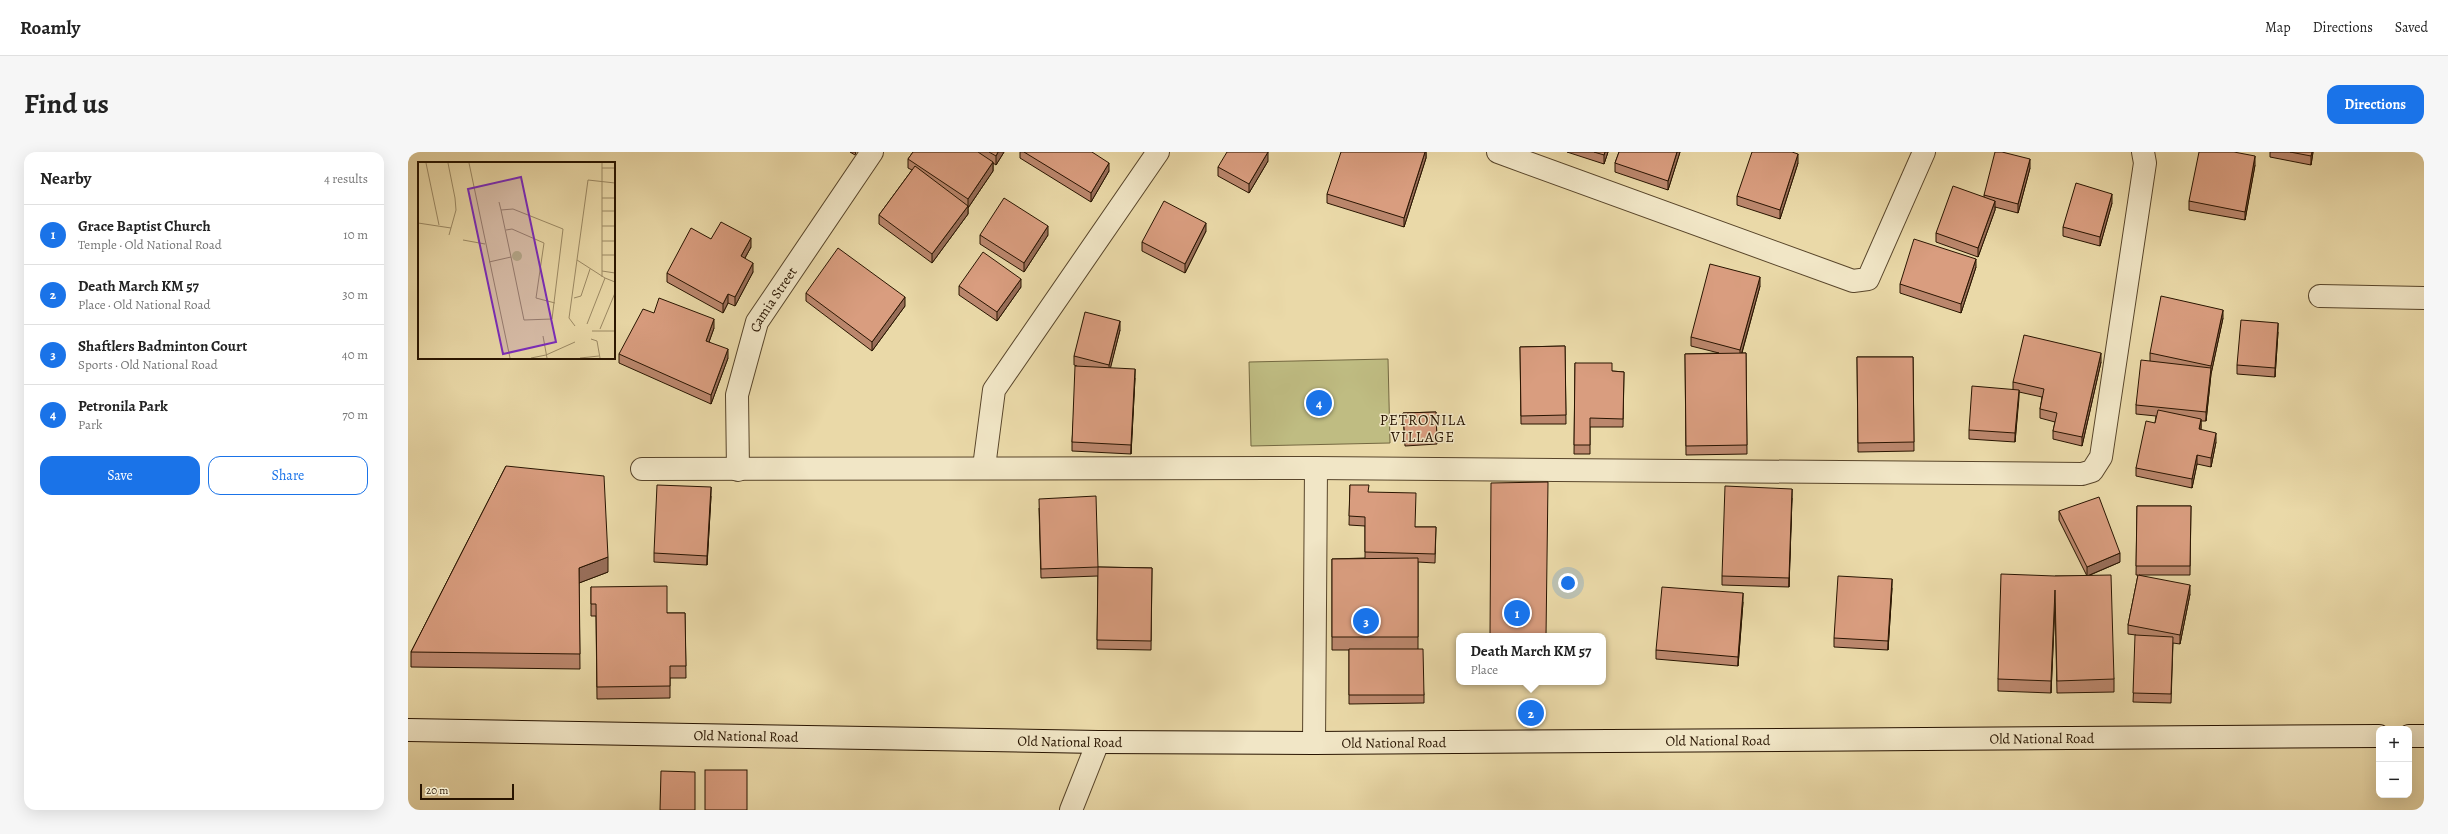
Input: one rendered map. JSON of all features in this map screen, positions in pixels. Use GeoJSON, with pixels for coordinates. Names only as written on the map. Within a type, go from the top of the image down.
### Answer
{"type":"FeatureCollection","features":[{"type":"Feature","properties":{"kind":"street","name":"Camia Street"},"geometry":{"type":"LineString","coordinates":[[738,470],[738,395],[757,322],[872,152]]}},
{"type":"Feature","properties":{"kind":"street"},"geometry":{"type":"LineString","coordinates":[[984,467],[994,390],[1158,152]]}},
{"type":"Feature","properties":{"kind":"street"},"geometry":{"type":"LineString","coordinates":[[1498,152],[1853,281],[1868,279],[1924,152]]}},
{"type":"Feature","properties":{"kind":"street"},"geometry":{"type":"LineString","coordinates":[[642,469],[738,470],[984,467],[1316,468],[2074,474],[2092,471],[2100,457],[2145,163],[2143,152]]}},
{"type":"Feature","properties":{"kind":"street"},"geometry":{"type":"LineString","coordinates":[[2320,296],[2424,298]]}},
{"type":"Feature","properties":{"kind":"street"},"geometry":{"type":"LineString","coordinates":[[1314,743],[1316,468]]}},
{"type":"Feature","properties":{"kind":"street","name":"Old National Road"},"geometry":{"type":"LineString","coordinates":[[408,730],[1098,742],[1314,743],[2376,736]]}},
{"type":"Feature","properties":{"kind":"street"},"geometry":{"type":"LineString","coordinates":[[2412,736],[2424,736]]}},
{"type":"Feature","properties":{"kind":"street"},"geometry":{"type":"LineString","coordinates":[[1072,810],[1098,742]]}},
{"type":"Feature","properties":{"kind":"shaded area"},"geometry":{"type":"Polygon","coordinates":[[[1388,359],[1390,443],[1251,446],[1249,362],[1388,359]]]}},
{"type":"Feature","properties":{"kind":"building"},"geometry":{"type":"Polygon","coordinates":[[[913,152],[978,152],[993,162],[968,199],[908,159],[913,152]]]}},
{"type":"Feature","properties":{"kind":"building"},"geometry":{"type":"Polygon","coordinates":[[[989,152],[998,152],[996,156],[989,152]]]}},
{"type":"Feature","properties":{"kind":"building"},"geometry":{"type":"Polygon","coordinates":[[[1024,152],[1092,152],[1109,163],[1091,193],[1024,152]]]}},
{"type":"Feature","properties":{"kind":"building"},"geometry":{"type":"Polygon","coordinates":[[[1227,152],[1268,152],[1249,184],[1218,167],[1227,152]]]}},
{"type":"Feature","properties":{"kind":"building"},"geometry":{"type":"Polygon","coordinates":[[[1341,152],[1425,152],[1404,218],[1327,194],[1341,152]]]}},
{"type":"Feature","properties":{"kind":"building"},"geometry":{"type":"Polygon","coordinates":[[[1594,152],[1605,152],[1604,155],[1594,152]]]}},
{"type":"Feature","properties":{"kind":"building"},"geometry":{"type":"Polygon","coordinates":[[[1619,152],[1677,152],[1668,181],[1615,163],[1619,152]]]}},
{"type":"Feature","properties":{"kind":"building"},"geometry":{"type":"Polygon","coordinates":[[[1752,152],[1792,152],[1798,154],[1780,210],[1737,196],[1752,152]]]}},
{"type":"Feature","properties":{"kind":"building"},"geometry":{"type":"Polygon","coordinates":[[[1995,152],[2002,152],[2030,159],[2018,204],[1984,195],[1995,152]]]}},
{"type":"Feature","properties":{"kind":"building"},"geometry":{"type":"Polygon","coordinates":[[[2199,152],[2234,152],[2255,156],[2245,212],[2189,201],[2199,152]]]}},
{"type":"Feature","properties":{"kind":"building"},"geometry":{"type":"Polygon","coordinates":[[[2290,152],[2312,152],[2311,156],[2290,152]]]}},
{"type":"Feature","properties":{"kind":"building"},"geometry":{"type":"Polygon","coordinates":[[[915,166],[968,206],[932,254],[879,215],[915,166]]]}},
{"type":"Feature","properties":{"kind":"building"},"geometry":{"type":"Polygon","coordinates":[[[2076,183],[2112,194],[2100,237],[2063,227],[2076,183]]]}},
{"type":"Feature","properties":{"kind":"building"},"geometry":{"type":"Polygon","coordinates":[[[1953,186],[1995,201],[1978,248],[1936,233],[1953,186]]]}},
{"type":"Feature","properties":{"kind":"building"},"geometry":{"type":"Polygon","coordinates":[[[1004,198],[1048,226],[1024,263],[980,235],[1004,198]]]}},
{"type":"Feature","properties":{"kind":"building"},"geometry":{"type":"Polygon","coordinates":[[[1164,201],[1206,223],[1185,264],[1142,242],[1164,201]]]}},
{"type":"Feature","properties":{"kind":"building"},"geometry":{"type":"Polygon","coordinates":[[[721,222],[751,238],[741,256],[753,263],[735,297],[728,294],[723,304],[667,273],[691,228],[711,239],[721,222]]]}},
{"type":"Feature","properties":{"kind":"building"},"geometry":{"type":"Polygon","coordinates":[[[1914,239],[1976,259],[1961,304],[1900,284],[1914,239]]]}},
{"type":"Feature","properties":{"kind":"building"},"geometry":{"type":"Polygon","coordinates":[[[838,248],[905,297],[872,342],[806,293],[838,248]]]}},
{"type":"Feature","properties":{"kind":"building"},"geometry":{"type":"Polygon","coordinates":[[[983,252],[1021,279],[997,312],[959,286],[983,252]]]}},
{"type":"Feature","properties":{"kind":"building"},"geometry":{"type":"Polygon","coordinates":[[[1710,264],[1760,277],[1740,350],[1691,337],[1710,264]]]}},
{"type":"Feature","properties":{"kind":"building"},"geometry":{"type":"Polygon","coordinates":[[[2161,296],[2223,310],[2211,366],[2150,353],[2161,296]]]}},
{"type":"Feature","properties":{"kind":"building"},"geometry":{"type":"Polygon","coordinates":[[[659,298],[714,319],[706,341],[728,349],[711,395],[619,354],[643,309],[654,313],[659,298]]]}},
{"type":"Feature","properties":{"kind":"building"},"geometry":{"type":"Polygon","coordinates":[[[1085,312],[1120,321],[1109,365],[1074,356],[1085,312]]]}},
{"type":"Feature","properties":{"kind":"building"},"geometry":{"type":"Polygon","coordinates":[[[2241,320],[2278,323],[2275,368],[2237,365],[2241,320]]]}},
{"type":"Feature","properties":{"kind":"building"},"geometry":{"type":"Polygon","coordinates":[[[2024,335],[2101,353],[2082,437],[2053,431],[2057,413],[2040,409],[2044,389],[2013,382],[2024,335]]]}},
{"type":"Feature","properties":{"kind":"building"},"geometry":{"type":"Polygon","coordinates":[[[1565,346],[1566,415],[1521,416],[1520,347],[1565,346]]]}},
{"type":"Feature","properties":{"kind":"building"},"geometry":{"type":"Polygon","coordinates":[[[1746,353],[1747,445],[1686,446],[1685,354],[1746,353]]]}},
{"type":"Feature","properties":{"kind":"building"},"geometry":{"type":"Polygon","coordinates":[[[1857,357],[1913,357],[1914,442],[1858,443],[1857,357]]]}},
{"type":"Feature","properties":{"kind":"building"},"geometry":{"type":"Polygon","coordinates":[[[2141,360],[2211,368],[2206,412],[2136,405],[2141,360]]]}},
{"type":"Feature","properties":{"kind":"building"},"geometry":{"type":"Polygon","coordinates":[[[1575,363],[1612,363],[1612,371],[1624,372],[1623,419],[1590,418],[1590,445],[1574,445],[1575,363]]]}},
{"type":"Feature","properties":{"kind":"building"},"geometry":{"type":"Polygon","coordinates":[[[1075,366],[1135,369],[1131,445],[1072,442],[1075,366]]]}},
{"type":"Feature","properties":{"kind":"building"},"geometry":{"type":"Polygon","coordinates":[[[1972,386],[2019,390],[2015,433],[1969,430],[1972,386]]]}},
{"type":"Feature","properties":{"kind":"building"},"geometry":{"type":"Polygon","coordinates":[[[2158,410],[2201,419],[2199,429],[2216,433],[2211,458],[2197,455],[2192,479],[2136,468],[2146,421],[2155,423],[2158,410]]]}},
{"type":"Feature","properties":{"kind":"building"},"geometry":{"type":"Polygon","coordinates":[[[1436,412],[1437,440],[1405,442],[1403,413],[1436,412]]]}},
{"type":"Feature","properties":{"kind":"building"},"geometry":{"type":"Polygon","coordinates":[[[506,466],[604,476],[608,557],[579,568],[580,654],[411,652],[506,466]]]}},
{"type":"Feature","properties":{"kind":"building"},"geometry":{"type":"Polygon","coordinates":[[[1548,482],[1546,633],[1490,633],[1491,483],[1548,482]]]}},
{"type":"Feature","properties":{"kind":"building"},"geometry":{"type":"Polygon","coordinates":[[[657,485],[711,487],[707,556],[654,553],[657,485]]]}},
{"type":"Feature","properties":{"kind":"building"},"geometry":{"type":"Polygon","coordinates":[[[1350,485],[1369,485],[1368,492],[1416,493],[1415,527],[1436,527],[1435,554],[1365,552],[1365,517],[1349,516],[1350,485]]]}},
{"type":"Feature","properties":{"kind":"building"},"geometry":{"type":"Polygon","coordinates":[[[1725,486],[1792,489],[1789,578],[1722,576],[1725,486]]]}},
{"type":"Feature","properties":{"kind":"building"},"geometry":{"type":"Polygon","coordinates":[[[1096,496],[1098,567],[1041,569],[1039,499],[1096,496]]]}},
{"type":"Feature","properties":{"kind":"building"},"geometry":{"type":"Polygon","coordinates":[[[2099,497],[2120,553],[2087,567],[2059,511],[2099,497]]]}},
{"type":"Feature","properties":{"kind":"building"},"geometry":{"type":"Polygon","coordinates":[[[2137,506],[2191,506],[2190,566],[2136,566],[2137,506]]]}},
{"type":"Feature","properties":{"kind":"building"},"geometry":{"type":"Polygon","coordinates":[[[1418,558],[1418,637],[1332,637],[1332,559],[1418,558]]]}},
{"type":"Feature","properties":{"kind":"building"},"geometry":{"type":"Polygon","coordinates":[[[1098,567],[1152,568],[1151,641],[1097,640],[1098,567]]]}},
{"type":"Feature","properties":{"kind":"building"},"geometry":{"type":"Polygon","coordinates":[[[2001,574],[2055,576],[2111,575],[2114,679],[2057,681],[2055,590],[2051,681],[1998,679],[2001,574]]]}},
{"type":"Feature","properties":{"kind":"building"},"geometry":{"type":"Polygon","coordinates":[[[2138,575],[2190,585],[2180,635],[2128,625],[2138,575]]]}},
{"type":"Feature","properties":{"kind":"building"},"geometry":{"type":"Polygon","coordinates":[[[1838,576],[1892,579],[1888,641],[1834,638],[1838,576]]]}},
{"type":"Feature","properties":{"kind":"building"},"geometry":{"type":"Polygon","coordinates":[[[667,586],[667,613],[685,613],[686,666],[670,666],[670,686],[597,687],[596,604],[591,604],[591,587],[667,586]]]}},
{"type":"Feature","properties":{"kind":"building"},"geometry":{"type":"Polygon","coordinates":[[[1662,587],[1743,593],[1738,657],[1656,650],[1662,587]]]}},
{"type":"Feature","properties":{"kind":"building"},"geometry":{"type":"Polygon","coordinates":[[[2135,635],[2173,637],[2171,694],[2133,693],[2135,635]]]}},
{"type":"Feature","properties":{"kind":"building"},"geometry":{"type":"Polygon","coordinates":[[[1349,649],[1423,649],[1424,695],[1349,695],[1349,649]]]}},
{"type":"Feature","properties":{"kind":"building"},"geometry":{"type":"Polygon","coordinates":[[[705,770],[747,770],[747,810],[705,810],[705,770]]]}},
{"type":"Feature","properties":{"kind":"building"},"geometry":{"type":"Polygon","coordinates":[[[661,771],[695,772],[695,810],[660,810],[661,771]]]}},
{"type":"Feature","properties":{"kind":"place","name":"Petronila Park"},"geometry":{"type":"Point","coordinates":[1319,403]}},
{"type":"Feature","properties":{"kind":"place","name":"Grace Baptist Church"},"geometry":{"type":"Point","coordinates":[1517,613]}},
{"type":"Feature","properties":{"kind":"place","name":"Shaftlers Badminton Court"},"geometry":{"type":"Point","coordinates":[1366,621]}},
{"type":"Feature","properties":{"kind":"place","name":"Death March KM 57"},"geometry":{"type":"Point","coordinates":[1531,713]}},
{"type":"Feature","properties":{"kind":"district","name":"PETRONILA VILLAGE"},"geometry":{"type":"Point","coordinates":[1423,428]}}]}
